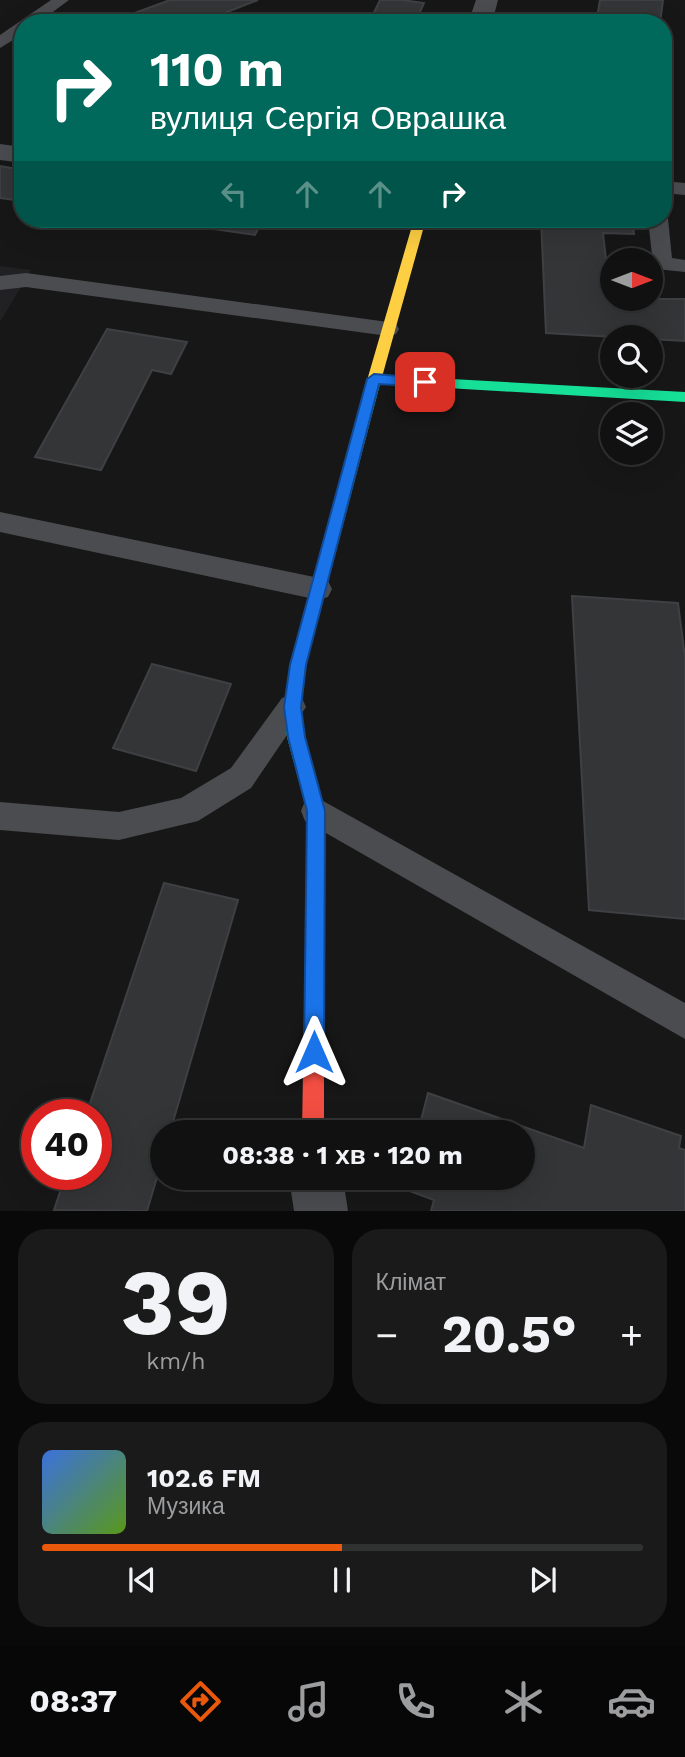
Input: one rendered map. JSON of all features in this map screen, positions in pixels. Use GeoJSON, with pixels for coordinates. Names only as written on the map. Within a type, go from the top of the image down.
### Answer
{"type":"FeatureCollection","features":[{"type":"Feature","properties":{"kind":"street"},"geometry":{"type":"LineString","coordinates":[[313,1120],[316,811],[296,737],[292,707],[298,665],[417,228]]}},
{"type":"Feature","properties":{"kind":"street"},"geometry":{"type":"LineString","coordinates":[[374,379],[685,397]]}},
{"type":"Feature","properties":{"kind":"street"},"geometry":{"type":"LineString","coordinates":[[318,1190],[321,1211]]}},
{"type":"Feature","properties":{"kind":"lane"},"geometry":{"type":"LineString","coordinates":[[40,14],[61,0]]}},
{"type":"Feature","properties":{"kind":"lane"},"geometry":{"type":"LineString","coordinates":[[0,43],[14,32]]}},
{"type":"Feature","properties":{"kind":"lane"},"geometry":{"type":"LineString","coordinates":[[659,228],[663,264],[685,266]]}},
{"type":"Feature","properties":{"kind":"lane"},"geometry":{"type":"LineString","coordinates":[[0,283],[26,280],[388,329]]}},
{"type":"Feature","properties":{"kind":"lane"},"geometry":{"type":"LineString","coordinates":[[0,523],[319,589]]}},
{"type":"Feature","properties":{"kind":"lane"},"geometry":{"type":"LineString","coordinates":[[0,816],[119,826],[187,811],[241,778],[292,707]]}},
{"type":"Feature","properties":{"kind":"lane"},"geometry":{"type":"LineString","coordinates":[[316,811],[685,1021]]}},
{"type":"Feature","properties":{"kind":"shaded area"},"geometry":{"type":"Polygon","coordinates":[[[0,266],[31,270],[0,322],[0,266]]]}},
{"type":"Feature","properties":{"kind":"building"},"geometry":{"type":"Polygon","coordinates":[[[170,0],[258,0],[222,14],[132,14],[170,0]]]}},
{"type":"Feature","properties":{"kind":"building"},"geometry":{"type":"Polygon","coordinates":[[[380,0],[424,3],[419,14],[373,14],[380,0]]]}},
{"type":"Feature","properties":{"kind":"building"},"geometry":{"type":"Polygon","coordinates":[[[600,0],[663,0],[661,14],[598,14],[600,0]]]}},
{"type":"Feature","properties":{"kind":"building"},"geometry":{"type":"Polygon","coordinates":[[[0,166],[14,168],[14,200],[0,198],[0,166]]]}},
{"type":"Feature","properties":{"kind":"building"},"geometry":{"type":"Polygon","coordinates":[[[206,228],[258,228],[255,235],[206,228]]]}},
{"type":"Feature","properties":{"kind":"building"},"geometry":{"type":"Polygon","coordinates":[[[541,228],[633,228],[634,234],[603,233],[605,248],[600,248],[600,312],[663,312],[663,299],[685,299],[685,341],[663,340],[663,325],[600,325],[600,336],[546,333],[541,228]]]}},
{"type":"Feature","properties":{"kind":"building"},"geometry":{"type":"Polygon","coordinates":[[[107,329],[187,342],[171,374],[152,370],[101,470],[35,457],[107,329]]]}},
{"type":"Feature","properties":{"kind":"building"},"geometry":{"type":"Polygon","coordinates":[[[572,596],[678,603],[685,657],[685,919],[589,910],[572,596]]]}},
{"type":"Feature","properties":{"kind":"building"},"geometry":{"type":"Polygon","coordinates":[[[152,664],[231,684],[196,771],[113,748],[152,664]]]}},
{"type":"Feature","properties":{"kind":"building"},"geometry":{"type":"Polygon","coordinates":[[[164,883],[238,900],[174,1120],[150,1120],[150,1190],[153,1190],[147,1211],[54,1210],[61,1190],[112,1190],[112,1099],[91,1099],[164,883]]]}},
{"type":"Feature","properties":{"kind":"building"},"geometry":{"type":"Polygon","coordinates":[[[428,1093],[505,1120],[421,1120],[428,1093]]]}},
{"type":"Feature","properties":{"kind":"building"},"geometry":{"type":"Polygon","coordinates":[[[591,1105],[681,1136],[679,1148],[685,1150],[685,1211],[431,1211],[434,1200],[407,1190],[535,1190],[535,1131],[584,1148],[591,1105]]]}},
{"type":"Feature","properties":{"kind":"traffic: fast"},"geometry":{"type":"LineString","coordinates":[[315,897],[316,811],[296,737],[292,707],[298,665],[375,377]]}},
{"type":"Feature","properties":{"kind":"traffic: fast"},"geometry":{"type":"LineString","coordinates":[[374,379],[685,397]]}},
{"type":"Feature","properties":{"kind":"traffic: slow"},"geometry":{"type":"LineString","coordinates":[[375,377],[417,228]]}},
{"type":"Feature","properties":{"kind":"traffic: jam"},"geometry":{"type":"LineString","coordinates":[[313,1120],[315,897]]}},
{"type":"Feature","properties":{"kind":"route"},"geometry":{"type":"LineString","coordinates":[[314,1052],[316,811],[296,737],[292,707],[298,665],[374,379],[425,382]]}}]}
